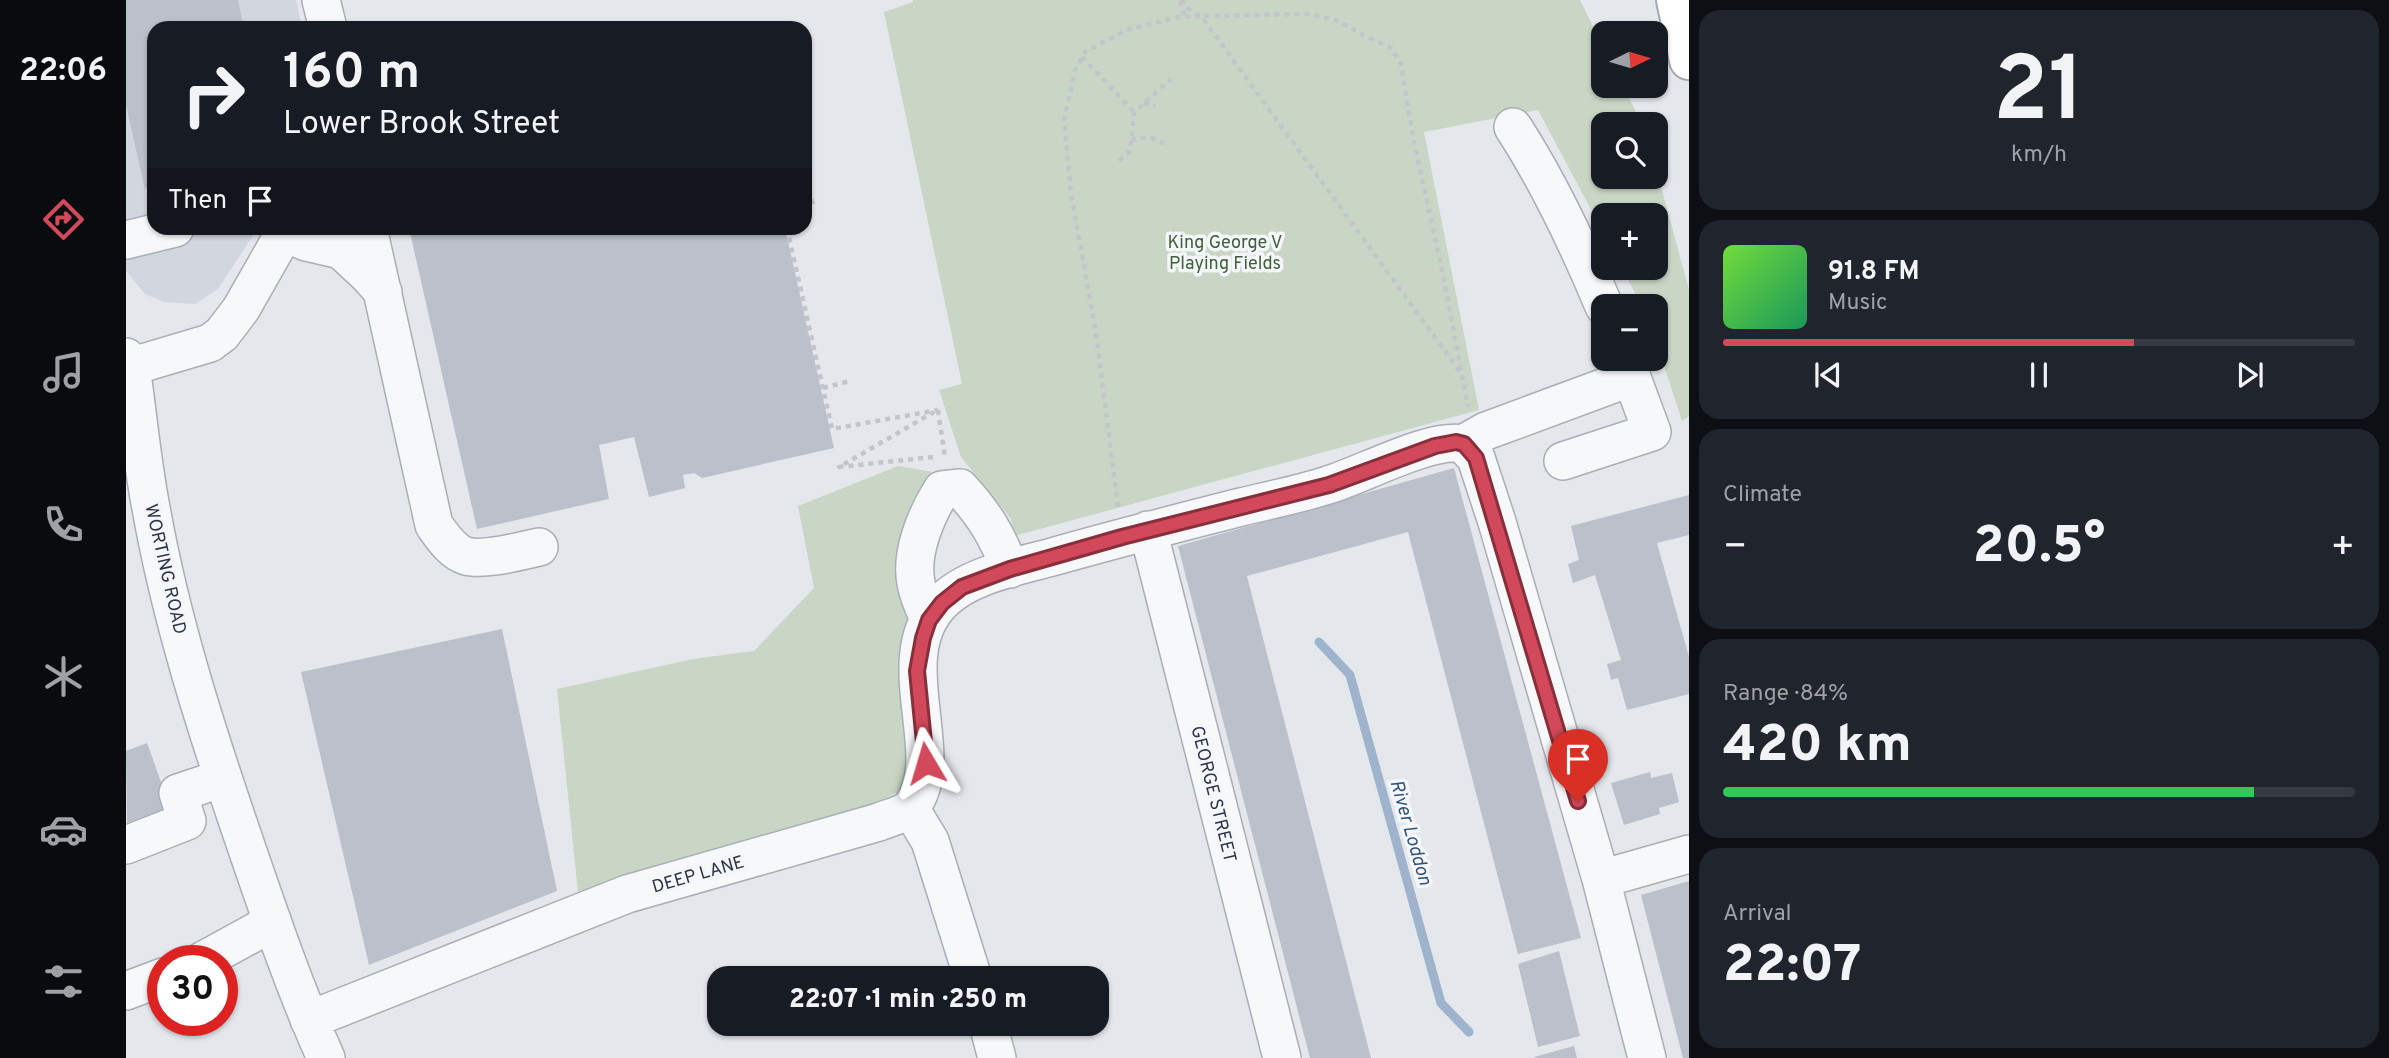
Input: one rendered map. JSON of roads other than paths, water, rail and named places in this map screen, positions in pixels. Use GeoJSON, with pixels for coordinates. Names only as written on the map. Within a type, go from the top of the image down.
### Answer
{"type":"FeatureCollection","features":[{"type":"Feature","properties":{"kind":"main road"},"geometry":{"type":"LineString","coordinates":[[1676,7],[1689,60]]}},
{"type":"Feature","properties":{"kind":"street"},"geometry":{"type":"LineString","coordinates":[[321,0],[326,21]]}},
{"type":"Feature","properties":{"kind":"street"},"geometry":{"type":"LineString","coordinates":[[1514,127],[1564,214],[1599,294]]}},
{"type":"Feature","properties":{"kind":"street"},"geometry":{"type":"LineString","coordinates":[[126,240],[147,235]]}},
{"type":"Feature","properties":{"kind":"street"},"geometry":{"type":"LineString","coordinates":[[128,364],[210,343],[222,334],[241,309],[286,235]]}},
{"type":"Feature","properties":{"kind":"street"},"geometry":{"type":"LineString","coordinates":[[296,235],[306,242],[341,250],[384,293]]}},
{"type":"Feature","properties":{"kind":"street"},"geometry":{"type":"LineString","coordinates":[[370,235],[434,525],[448,544],[466,556],[502,556],[539,547]]}},
{"type":"Feature","properties":{"kind":"street","name":"WORTING ROAD"},"geometry":{"type":"LineString","coordinates":[[128,364],[158,545],[197,695],[271,920],[326,1058]]}},
{"type":"Feature","properties":{"kind":"street"},"geometry":{"type":"LineString","coordinates":[[1466,426],[1486,431],[1621,371]]}},
{"type":"Feature","properties":{"kind":"street"},"geometry":{"type":"LineString","coordinates":[[1563,461],[1652,432],[1629,371]]}},
{"type":"Feature","properties":{"kind":"street"},"geometry":{"type":"LineString","coordinates":[[969,966],[930,841],[911,808],[919,791],[926,763],[917,671],[929,620],[942,603],[962,587],[1133,523],[1329,485],[1435,446],[1456,442],[1466,426]]}},
{"type":"Feature","properties":{"kind":"street"},"geometry":{"type":"LineString","coordinates":[[1466,426],[1497,522],[1601,879],[1647,1058]]}},
{"type":"Feature","properties":{"kind":"street"},"geometry":{"type":"LineString","coordinates":[[929,620],[915,581],[916,559],[929,511],[942,490],[960,488],[975,505],[999,541],[1010,569]]}},
{"type":"Feature","properties":{"kind":"street","name":"GEORGE STREET"},"geometry":{"type":"LineString","coordinates":[[1133,523],[1282,1058]]}},
{"type":"Feature","properties":{"kind":"street"},"geometry":{"type":"LineString","coordinates":[[126,845],[187,821],[178,793],[223,778]]}},
{"type":"Feature","properties":{"kind":"street","name":"DEEP LANE"},"geometry":{"type":"LineString","coordinates":[[309,1020],[627,894],[879,822],[911,808]]}},
{"type":"Feature","properties":{"kind":"street"},"geometry":{"type":"LineString","coordinates":[[1601,879],[1689,855]]}},
{"type":"Feature","properties":{"kind":"street"},"geometry":{"type":"LineString","coordinates":[[231,945],[271,920]]}},
{"type":"Feature","properties":{"kind":"street"},"geometry":{"type":"LineString","coordinates":[[126,991],[147,983]]}},
{"type":"Feature","properties":{"kind":"street"},"geometry":{"type":"LineString","coordinates":[[991,1036],[997,1058]]}},
{"type":"Feature","properties":{"kind":"waterway","name":"River Loddon"},"geometry":{"type":"LineString","coordinates":[[1319,642],[1350,675],[1441,1003],[1469,1032]]}},
{"type":"Feature","properties":{"kind":"park label","name":"King George V Playing Fields"},"geometry":{"type":"Point","coordinates":[1225,252]}}]}
